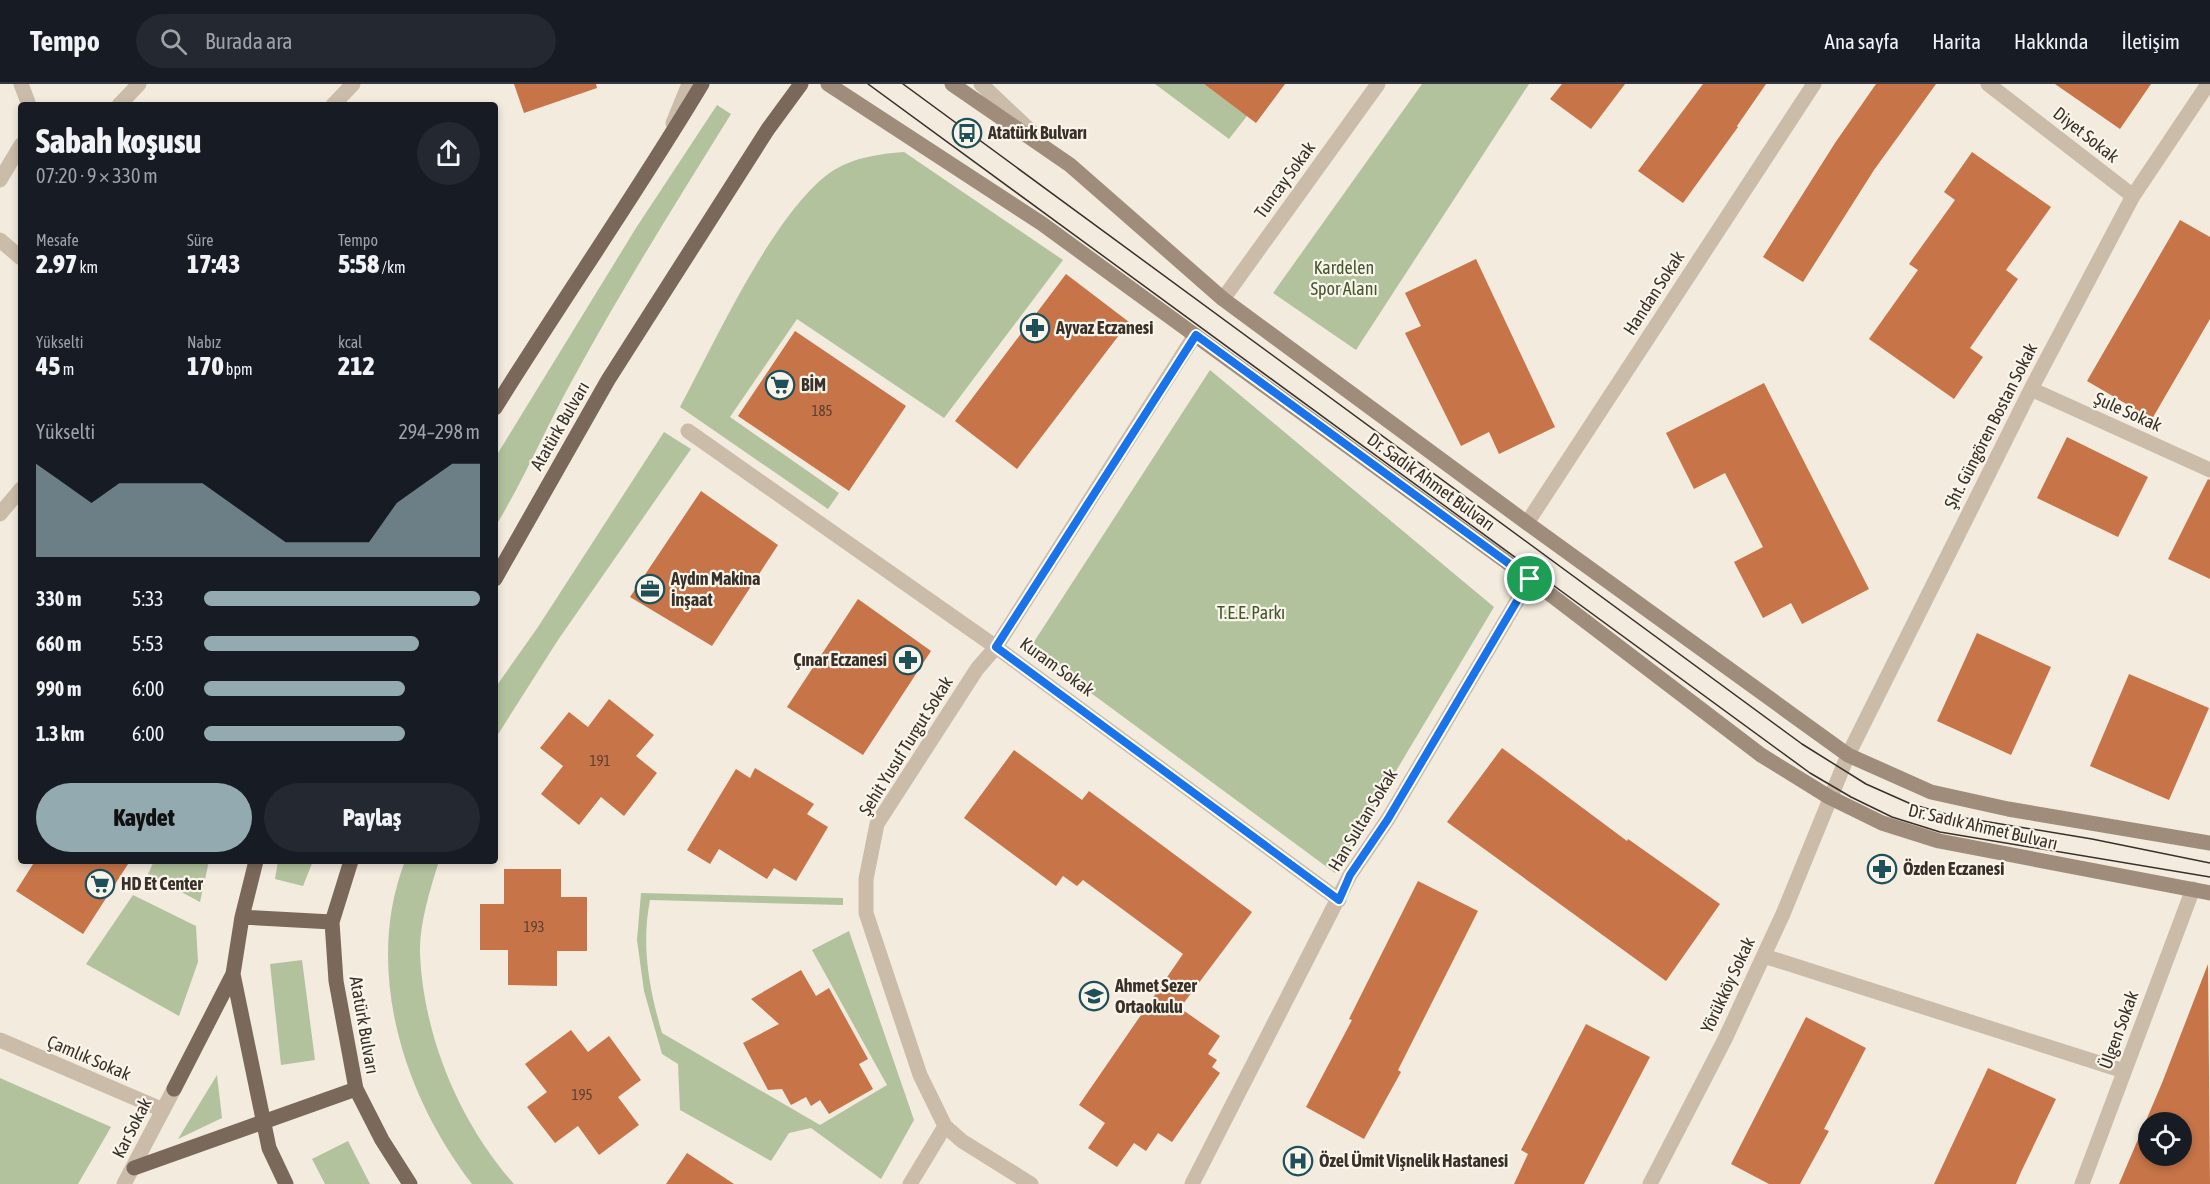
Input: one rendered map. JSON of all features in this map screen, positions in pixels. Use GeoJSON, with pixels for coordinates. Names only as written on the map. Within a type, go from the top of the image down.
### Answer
{"type":"FeatureCollection","features":[{"type":"Feature","properties":{"kind":"main road"},"geometry":{"type":"LineString","coordinates":[[498,403],[570,288],[654,164],[702,84]]}},
{"type":"Feature","properties":{"kind":"main road","name":"Atatürk Bulvarı"},"geometry":{"type":"LineString","coordinates":[[498,574],[608,380],[768,129],[801,84]]}},
{"type":"Feature","properties":{"kind":"main road","name":"Dr. Sadık Ahmet Bulvarı"},"geometry":{"type":"LineString","coordinates":[[828,84],[1041,223],[1530,579],[1761,755],[1829,797],[1882,823],[1939,841],[2210,893]]}},
{"type":"Feature","properties":{"kind":"main road","name":"Dr. Sadık Ahmet Bulvarı"},"geometry":{"type":"LineString","coordinates":[[952,84],[1070,165],[1222,299],[1848,755],[1931,792],[2008,809],[2210,843]]}},
{"type":"Feature","properties":{"kind":"main road"},"geometry":{"type":"LineString","coordinates":[[174,1089],[233,974],[242,916],[255,864]]}},
{"type":"Feature","properties":{"kind":"main road","name":"Atatürk Bulvarı"},"geometry":{"type":"LineString","coordinates":[[350,864],[332,922],[336,981],[356,1089],[382,1140],[410,1184]]}},
{"type":"Feature","properties":{"kind":"main road"},"geometry":{"type":"LineString","coordinates":[[242,916],[332,922]]}},
{"type":"Feature","properties":{"kind":"main road"},"geometry":{"type":"LineString","coordinates":[[233,974],[269,1148],[286,1184]]}},
{"type":"Feature","properties":{"kind":"main road"},"geometry":{"type":"LineString","coordinates":[[134,1168],[356,1089]]}},
{"type":"Feature","properties":{"kind":"street"},"geometry":{"type":"LineString","coordinates":[[21,84],[29,102]]}},
{"type":"Feature","properties":{"kind":"street"},"geometry":{"type":"LineString","coordinates":[[121,102],[139,84]]}},
{"type":"Feature","properties":{"kind":"street"},"geometry":{"type":"LineString","coordinates":[[336,102],[352,84]]}},
{"type":"Feature","properties":{"kind":"street"},"geometry":{"type":"LineString","coordinates":[[654,164],[688,84]]}},
{"type":"Feature","properties":{"kind":"street"},"geometry":{"type":"LineString","coordinates":[[981,84],[987,92],[1070,165]]}},
{"type":"Feature","properties":{"kind":"street","name":"Tuncay Sokak"},"geometry":{"type":"LineString","coordinates":[[1222,299],[1378,84]]}},
{"type":"Feature","properties":{"kind":"street","name":"Handan Sokak"},"geometry":{"type":"LineString","coordinates":[[1527,523],[1814,84]]}},
{"type":"Feature","properties":{"kind":"street","name":"Diyet Sokak"},"geometry":{"type":"LineString","coordinates":[[1988,84],[2133,196]]}},
{"type":"Feature","properties":{"kind":"street","name":"Şht. Güngören Bostan Sokak"},"geometry":{"type":"LineString","coordinates":[[1829,797],[2031,389],[2133,196],[2208,84]]}},
{"type":"Feature","properties":{"kind":"street"},"geometry":{"type":"LineString","coordinates":[[0,180],[18,151]]}},
{"type":"Feature","properties":{"kind":"street"},"geometry":{"type":"LineString","coordinates":[[0,240],[18,255]]}},
{"type":"Feature","properties":{"kind":"street","name":"Şehit Yusuf Turgut Sokak"},"geometry":{"type":"LineString","coordinates":[[1031,1184],[962,1141],[945,1126],[920,1075],[866,913],[866,879],[877,824],[977,669],[996,647],[1196,335]]}},
{"type":"Feature","properties":{"kind":"street","name":"Şule Sokak"},"geometry":{"type":"LineString","coordinates":[[2031,389],[2210,470]]}},
{"type":"Feature","properties":{"kind":"street","name":"Kuram Sokak"},"geometry":{"type":"LineString","coordinates":[[688,431],[996,647],[1339,900]]}},
{"type":"Feature","properties":{"kind":"street"},"geometry":{"type":"LineString","coordinates":[[0,514],[18,493]]}},
{"type":"Feature","properties":{"kind":"street","name":"Han Sultan Sokak"},"geometry":{"type":"LineString","coordinates":[[1192,1184],[1350,875],[1388,819],[1530,579]]}},
{"type":"Feature","properties":{"kind":"street","name":"Yörükköy Sokak"},"geometry":{"type":"LineString","coordinates":[[1650,1184],[1725,1039],[1764,956],[1829,797]]}},
{"type":"Feature","properties":{"kind":"street","name":"Ülgen Sokak"},"geometry":{"type":"LineString","coordinates":[[2082,1184],[2193,889]]}},
{"type":"Feature","properties":{"kind":"street"},"geometry":{"type":"LineString","coordinates":[[1764,956],[2124,1071]]}},
{"type":"Feature","properties":{"kind":"street","name":"Çamlık Sokak"},"geometry":{"type":"LineString","coordinates":[[0,1040],[163,1110]]}},
{"type":"Feature","properties":{"kind":"street","name":"Kar Sokak"},"geometry":{"type":"LineString","coordinates":[[124,1184],[174,1089]]}},
{"type":"Feature","properties":{"kind":"street"},"geometry":{"type":"LineString","coordinates":[[910,1184],[945,1126]]}},
{"type":"Feature","properties":{"kind":"green space"},"geometry":{"type":"Polygon","coordinates":[[[1155,84],[1204,84],[1247,116],[1229,139],[1155,84]]]}},
{"type":"Feature","properties":{"kind":"green space","name":"Kardelen Spor Alanı"},"geometry":{"type":"Polygon","coordinates":[[[1422,84],[1529,84],[1356,350],[1273,293],[1422,84]]]}},
{"type":"Feature","properties":{"kind":"green space"},"geometry":{"type":"Polygon","coordinates":[[[717,105],[731,114],[593,343],[498,522],[498,453],[636,228],[717,105]]]}},
{"type":"Feature","properties":{"kind":"green space"},"geometry":{"type":"Polygon","coordinates":[[[904,152],[1063,260],[944,418],[797,319],[730,417],[839,493],[828,509],[680,407],[748,279],[790,214],[812,188],[834,170],[851,162],[877,155],[904,152]]]}},
{"type":"Feature","properties":{"kind":"green space","name":"T.E.E. Parkı"},"geometry":{"type":"Polygon","coordinates":[[[1210,370],[1494,607],[1335,873],[1030,648],[1210,370]]]}},
{"type":"Feature","properties":{"kind":"green space"},"geometry":{"type":"Polygon","coordinates":[[[664,432],[691,449],[558,640],[498,734],[498,684],[538,627],[664,432]]]}},
{"type":"Feature","properties":{"kind":"green space"},"geometry":{"type":"Polygon","coordinates":[[[153,864],[208,864],[200,902],[148,874],[153,864]]]}},
{"type":"Feature","properties":{"kind":"green space"},"geometry":{"type":"Polygon","coordinates":[[[278,864],[312,864],[303,886],[275,879],[278,864]]]}},
{"type":"Feature","properties":{"kind":"green space"},"geometry":{"type":"Polygon","coordinates":[[[404,864],[438,864],[426,907],[420,943],[423,986],[429,1017],[448,1078],[462,1107],[477,1134],[514,1184],[472,1184],[448,1149],[427,1112],[410,1072],[397,1030],[390,988],[388,945],[393,903],[404,864]]]}},
{"type":"Feature","properties":{"kind":"green space"},"geometry":{"type":"Polygon","coordinates":[[[641,893],[843,898],[843,905],[650,900],[646,934],[648,967],[653,1000],[662,1033],[820,1125],[887,1085],[812,950],[849,931],[914,1120],[881,1179],[811,1128],[789,1133],[771,1161],[680,1110],[678,1064],[662,1054],[644,991],[637,940],[641,893]]]}},
{"type":"Feature","properties":{"kind":"green space"},"geometry":{"type":"Polygon","coordinates":[[[133,895],[196,926],[198,962],[179,1016],[86,964],[133,895]]]}},
{"type":"Feature","properties":{"kind":"green space"},"geometry":{"type":"Polygon","coordinates":[[[302,960],[315,1060],[281,1065],[270,964],[302,960]]]}},
{"type":"Feature","properties":{"kind":"green space"},"geometry":{"type":"Polygon","coordinates":[[[217,1075],[222,1118],[178,1139],[217,1075]]]}},
{"type":"Feature","properties":{"kind":"green space"},"geometry":{"type":"Polygon","coordinates":[[[0,1078],[111,1127],[78,1184],[0,1184],[0,1078]]]}},
{"type":"Feature","properties":{"kind":"green space"},"geometry":{"type":"Polygon","coordinates":[[[348,1141],[370,1184],[325,1184],[312,1159],[348,1141]]]}},
{"type":"Feature","properties":{"kind":"building"},"geometry":{"type":"Polygon","coordinates":[[[514,84],[596,84],[597,88],[524,113],[514,84]]]}},
{"type":"Feature","properties":{"kind":"building"},"geometry":{"type":"Polygon","coordinates":[[[1204,84],[1285,84],[1256,123],[1204,84]]]}},
{"type":"Feature","properties":{"kind":"building"},"geometry":{"type":"Polygon","coordinates":[[[1562,84],[1625,84],[1591,129],[1550,99],[1562,84]]]}},
{"type":"Feature","properties":{"kind":"building"},"geometry":{"type":"Polygon","coordinates":[[[1703,84],[1766,84],[1683,203],[1638,171],[1703,84]]]}},
{"type":"Feature","properties":{"kind":"building"},"geometry":{"type":"Polygon","coordinates":[[[1876,84],[1936,84],[1874,170],[1803,282],[1763,257],[1835,143],[1876,84]]]}},
{"type":"Feature","properties":{"kind":"building"},"geometry":{"type":"Polygon","coordinates":[[[2055,84],[2151,84],[2120,129],[2055,84]]]}},
{"type":"Feature","properties":{"kind":"building"},"geometry":{"type":"Polygon","coordinates":[[[1972,152],[2051,207],[2006,270],[2018,279],[1970,348],[1983,357],[1954,399],[1869,339],[1918,270],[1909,264],[1955,200],[1944,192],[1972,152]]]}},
{"type":"Feature","properties":{"kind":"building"},"geometry":{"type":"Polygon","coordinates":[[[2180,220],[2210,237],[2210,319],[2152,419],[2087,381],[2180,220]]]}},
{"type":"Feature","properties":{"kind":"building"},"geometry":{"type":"Polygon","coordinates":[[[1476,259],[1555,427],[1499,454],[1489,432],[1461,446],[1405,333],[1421,326],[1405,293],[1476,259]]]}},
{"type":"Feature","properties":{"kind":"building"},"geometry":{"type":"Polygon","coordinates":[[[1066,274],[1129,322],[1017,469],[955,421],[1066,274]]]}},
{"type":"Feature","properties":{"kind":"building"},"geometry":{"type":"Polygon","coordinates":[[[795,331],[906,406],[849,491],[738,416],[795,331]]]}},
{"type":"Feature","properties":{"kind":"building"},"geometry":{"type":"Polygon","coordinates":[[[1764,383],[1869,589],[1802,624],[1791,603],[1763,618],[1734,562],[1763,547],[1725,473],[1694,489],[1666,433],[1764,383]]]}},
{"type":"Feature","properties":{"kind":"building"},"geometry":{"type":"Polygon","coordinates":[[[2067,437],[2148,477],[2118,537],[2037,498],[2067,437]]]}},
{"type":"Feature","properties":{"kind":"building"},"geometry":{"type":"Polygon","coordinates":[[[2208,479],[2210,480],[2210,579],[2168,559],[2208,479]]]}},
{"type":"Feature","properties":{"kind":"building"},"geometry":{"type":"Polygon","coordinates":[[[701,491],[778,545],[712,646],[630,597],[701,491]]]}},
{"type":"Feature","properties":{"kind":"building"},"geometry":{"type":"Polygon","coordinates":[[[858,599],[931,651],[863,755],[787,707],[858,599]]]}},
{"type":"Feature","properties":{"kind":"building"},"geometry":{"type":"Polygon","coordinates":[[[1977,633],[2051,667],[2011,755],[1937,721],[1977,633]]]}},
{"type":"Feature","properties":{"kind":"building"},"geometry":{"type":"Polygon","coordinates":[[[2129,674],[2209,708],[2169,800],[2090,766],[2129,674]]]}},
{"type":"Feature","properties":{"kind":"building"},"geometry":{"type":"Polygon","coordinates":[[[609,699],[654,735],[636,756],[657,773],[624,816],[601,797],[579,825],[541,794],[563,766],[540,748],[569,712],[588,727],[609,699]]]}},
{"type":"Feature","properties":{"kind":"building"},"geometry":{"type":"Polygon","coordinates":[[[1502,748],[1627,841],[1628,839],[1720,904],[1666,981],[1447,822],[1502,748]]]}},
{"type":"Feature","properties":{"kind":"building"},"geometry":{"type":"Polygon","coordinates":[[[1014,750],[1082,800],[1089,791],[1252,912],[1180,1008],[1220,1036],[1208,1054],[1217,1060],[1212,1067],[1220,1073],[1172,1142],[1158,1133],[1146,1151],[1134,1143],[1117,1167],[1088,1148],[1105,1123],[1079,1105],[1183,954],[1083,880],[1077,886],[1063,876],[1056,886],[964,818],[1014,750]]]}},
{"type":"Feature","properties":{"kind":"building"},"geometry":{"type":"Polygon","coordinates":[[[755,768],[814,804],[807,814],[828,827],[796,881],[774,868],[767,879],[719,849],[710,864],[687,850],[736,769],[750,778],[755,768]]]}},
{"type":"Feature","properties":{"kind":"building"},"geometry":{"type":"Polygon","coordinates":[[[33,864],[128,864],[83,934],[16,891],[33,864]]]}},
{"type":"Feature","properties":{"kind":"building"},"geometry":{"type":"Polygon","coordinates":[[[504,869],[561,869],[561,897],[587,897],[587,951],[557,951],[557,986],[508,985],[508,950],[480,950],[480,904],[504,904],[504,869]]]}},
{"type":"Feature","properties":{"kind":"building"},"geometry":{"type":"Polygon","coordinates":[[[1418,881],[1478,911],[1398,1070],[1401,1072],[1364,1139],[1306,1107],[1352,1020],[1349,1019],[1418,881]]]}},
{"type":"Feature","properties":{"kind":"building"},"geometry":{"type":"Polygon","coordinates":[[[2208,964],[2210,1184],[2119,1184],[2138,1139],[2138,1166],[2192,1166],[2192,1112],[2150,1112],[2208,964]]]}},
{"type":"Feature","properties":{"kind":"building"},"geometry":{"type":"Polygon","coordinates":[[[801,970],[816,996],[829,988],[868,1059],[859,1064],[873,1089],[829,1114],[820,1100],[811,1106],[806,1097],[791,1105],[782,1089],[768,1090],[743,1043],[779,1024],[751,999],[801,970]]]}},
{"type":"Feature","properties":{"kind":"building"},"geometry":{"type":"Polygon","coordinates":[[[1806,1017],[1866,1048],[1824,1129],[1829,1131],[1800,1184],[1769,1184],[1731,1164],[1806,1017]]]}},
{"type":"Feature","properties":{"kind":"building"},"geometry":{"type":"Polygon","coordinates":[[[1586,1024],[1650,1057],[1584,1184],[1514,1184],[1528,1154],[1521,1150],[1586,1024]]]}},
{"type":"Feature","properties":{"kind":"building"},"geometry":{"type":"Polygon","coordinates":[[[571,1030],[588,1052],[609,1036],[641,1080],[618,1097],[639,1125],[599,1155],[578,1126],[555,1143],[527,1107],[547,1092],[525,1064],[571,1030]]]}},
{"type":"Feature","properties":{"kind":"building"},"geometry":{"type":"Polygon","coordinates":[[[1988,1068],[2056,1099],[2016,1184],[1934,1184],[1988,1068]]]}},
{"type":"Feature","properties":{"kind":"building"},"geometry":{"type":"Polygon","coordinates":[[[687,1153],[734,1184],[666,1184],[687,1153]]]}},
{"type":"Feature","properties":{"kind":"tram line"},"geometry":{"type":"LineString","coordinates":[[868,84],[1810,773],[1892,817],[1940,832],[2210,877]]}},
{"type":"Feature","properties":{"kind":"tram line"},"geometry":{"type":"LineString","coordinates":[[903,84],[1802,744],[1866,784],[1911,804],[1953,816],[2092,839],[2210,863]]}},
{"type":"Feature","properties":{"kind":"place","name":"Atatürk Bulvarı"},"geometry":{"type":"Point","coordinates":[967,133]}},
{"type":"Feature","properties":{"kind":"place","name":"Ayvaz Eczanesi"},"geometry":{"type":"Point","coordinates":[1035,328]}},
{"type":"Feature","properties":{"kind":"place","name":"BİM"},"geometry":{"type":"Point","coordinates":[780,385]}},
{"type":"Feature","properties":{"kind":"place","name":"Aydın Makina İnşaat"},"geometry":{"type":"Point","coordinates":[650,589]}},
{"type":"Feature","properties":{"kind":"place","name":"Çınar Eczanesi"},"geometry":{"type":"Point","coordinates":[908,660]}},
{"type":"Feature","properties":{"kind":"place","name":"Özden Eczanesi"},"geometry":{"type":"Point","coordinates":[1882,869]}},
{"type":"Feature","properties":{"kind":"place","name":"HD Et Center"},"geometry":{"type":"Point","coordinates":[100,884]}},
{"type":"Feature","properties":{"kind":"place","name":"Ahmet Sezer Ortaokulu"},"geometry":{"type":"Point","coordinates":[1094,996]}},
{"type":"Feature","properties":{"kind":"place","name":"Özel Ümit Vişnelik Hastanesi"},"geometry":{"type":"Point","coordinates":[1298,1161]}},
{"type":"Feature","properties":{"kind":"route"},"geometry":{"type":"LineString","coordinates":[[1196,335],[1530,579],[1388,819],[1350,875],[1339,900],[996,647],[1150,403],[1196,335]]}}]}
